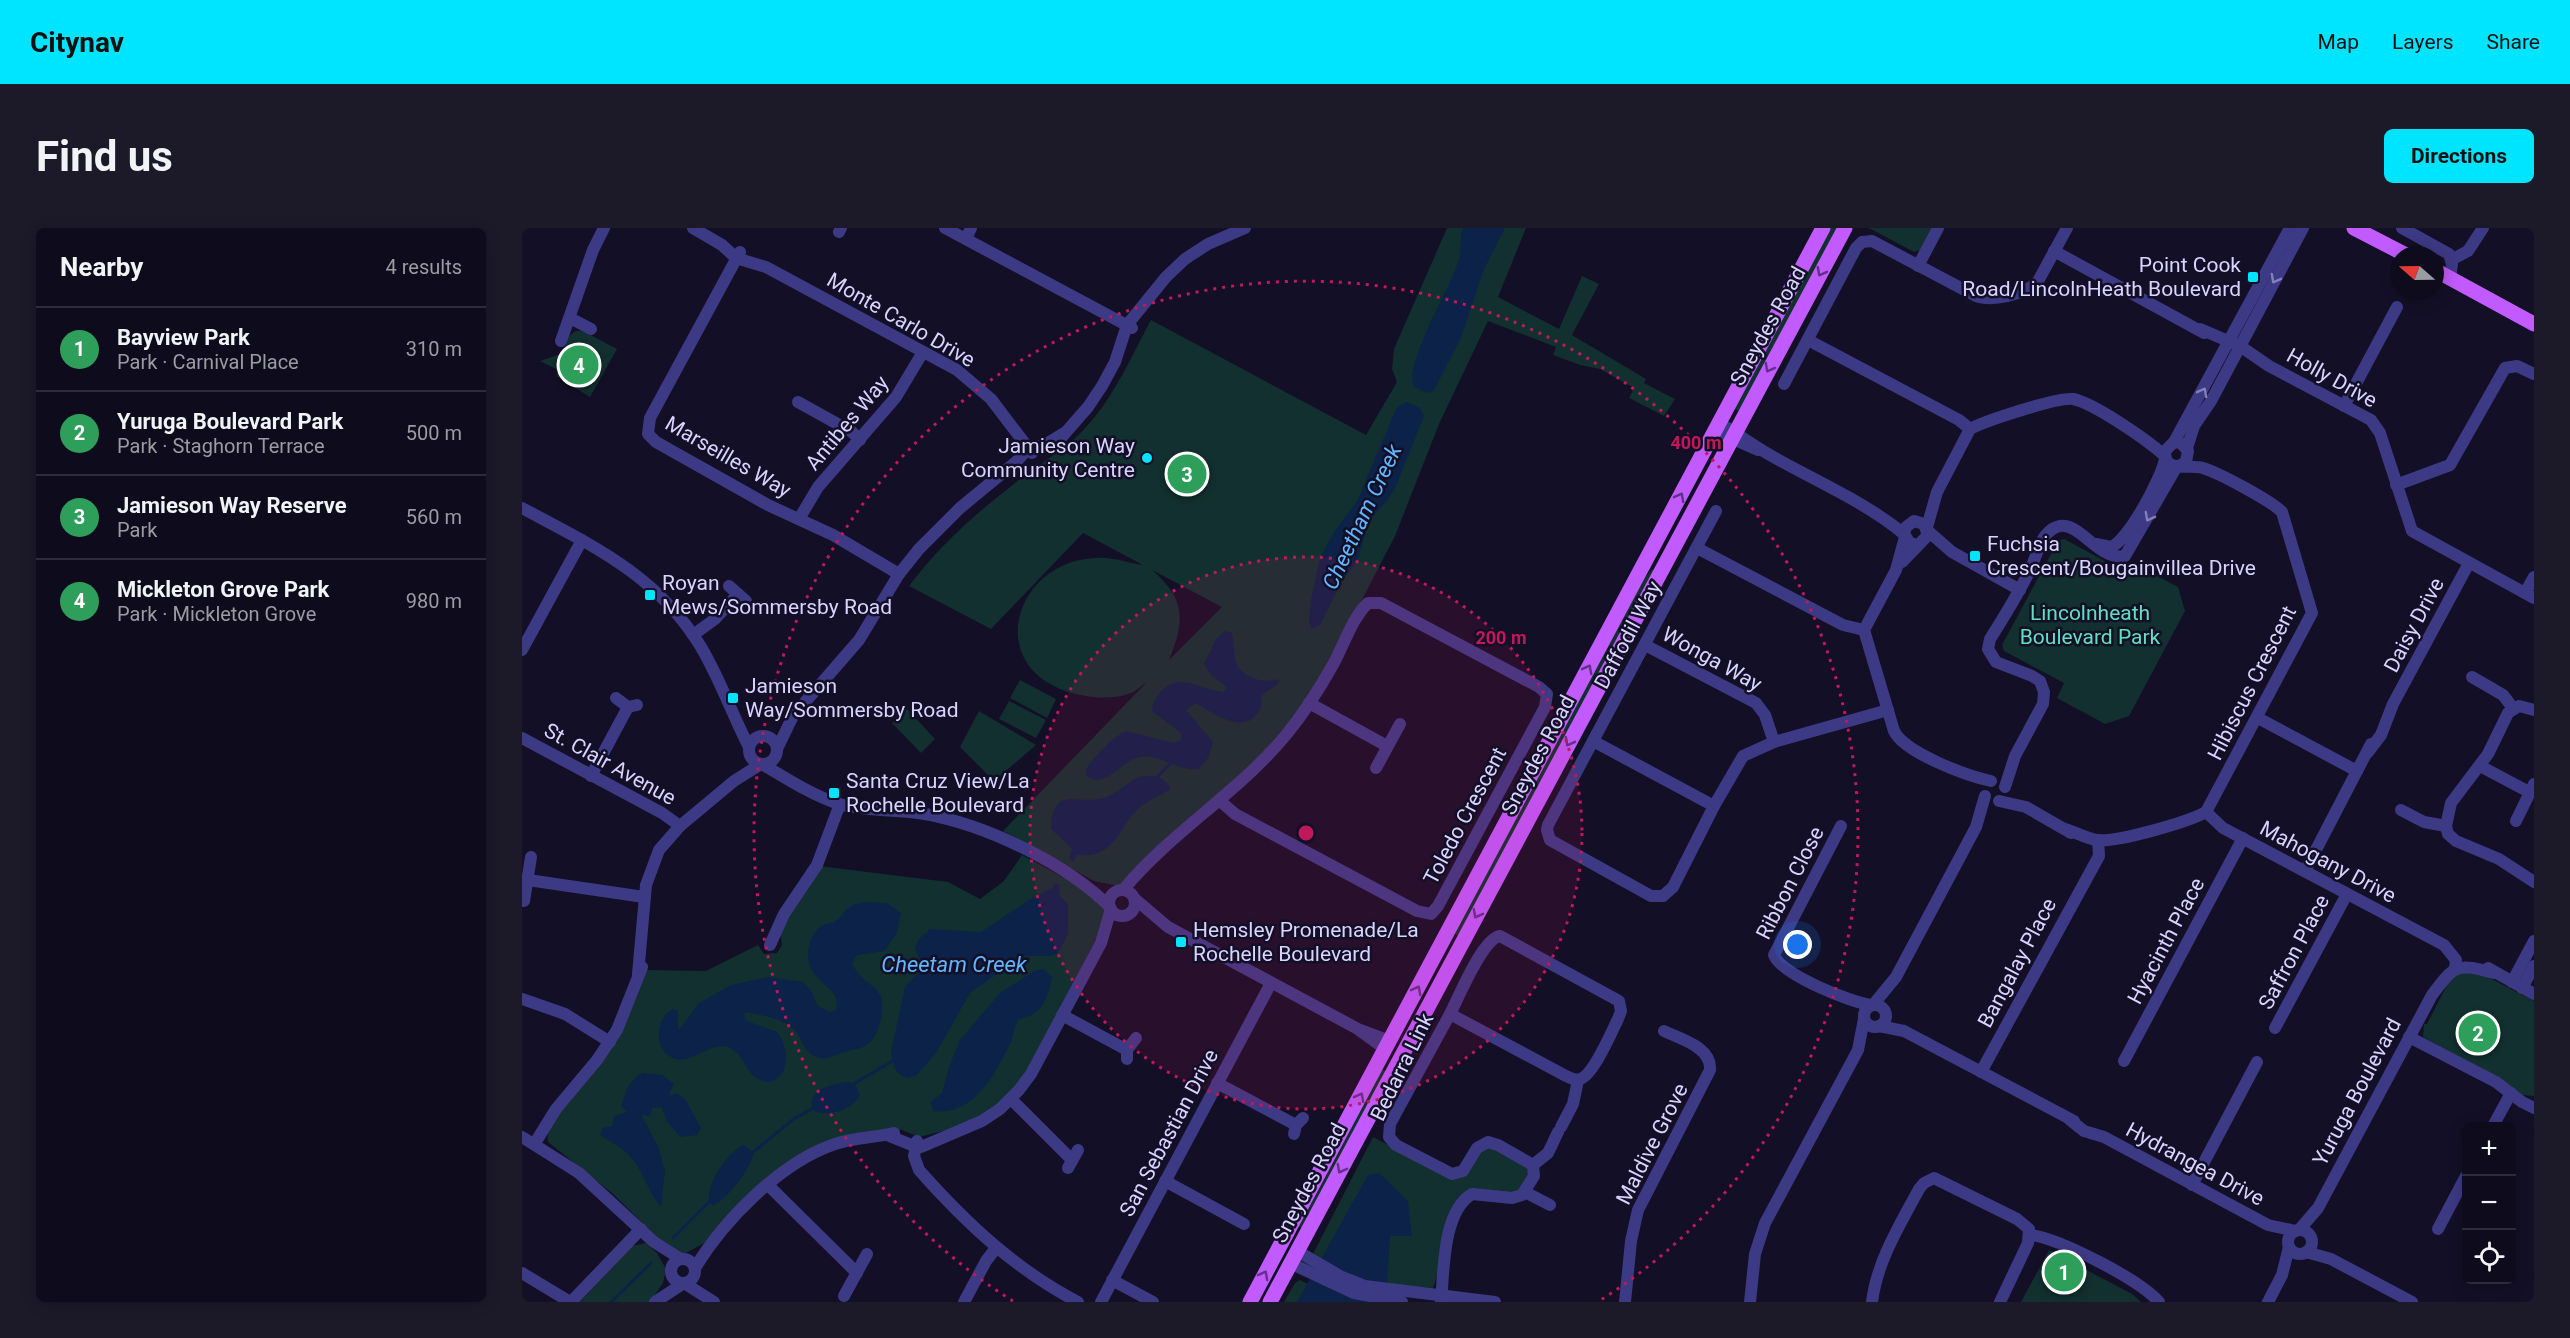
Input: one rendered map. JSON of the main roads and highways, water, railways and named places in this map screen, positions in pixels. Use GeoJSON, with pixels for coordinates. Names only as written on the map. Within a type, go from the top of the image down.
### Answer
{"type":"FeatureCollection","features":[{"type":"Feature","properties":{"kind":"main road","name":"Sneydes Road"},"geometry":{"type":"LineString","coordinates":[[1250,1302],[1823,228]]}},
{"type":"Feature","properties":{"kind":"main road","name":"Sneydes Road"},"geometry":{"type":"LineString","coordinates":[[1270,1302],[1732,435],[1845,228]]}},
{"type":"Feature","properties":{"kind":"main road"},"geometry":{"type":"LineString","coordinates":[[2354,228],[2390,247]]}},
{"type":"Feature","properties":{"kind":"main road"},"geometry":{"type":"LineString","coordinates":[[2444,275],[2534,324]]}},
{"type":"Feature","properties":{"kind":"main road"},"geometry":{"type":"LineString","coordinates":[[1387,1045],[1403,1053]]}},
{"type":"Feature","properties":{"kind":"main road"},"geometry":{"type":"LineString","coordinates":[[1279,1249],[1294,1257]]}},
{"type":"Feature","properties":{"kind":"water"},"geometry":{"type":"Polygon","coordinates":[[[1463,228],[1505,228],[1484,269],[1461,338],[1434,390],[1427,393],[1414,387],[1413,375],[1416,360],[1456,268],[1463,228]]]}},
{"type":"Feature","properties":{"kind":"water"},"geometry":{"type":"Polygon","coordinates":[[[1407,402],[1420,408],[1424,416],[1396,486],[1387,501],[1369,520],[1357,561],[1342,581],[1320,625],[1312,629],[1309,623],[1311,600],[1320,558],[1334,532],[1357,501],[1397,407],[1407,402]]]}},
{"type":"Feature","properties":{"kind":"water"},"geometry":{"type":"Polygon","coordinates":[[[1225,631],[1232,633],[1235,658],[1241,670],[1258,680],[1278,679],[1280,681],[1262,696],[1261,707],[1254,717],[1246,722],[1229,721],[1196,703],[1186,710],[1213,742],[1208,758],[1199,769],[1184,768],[1147,756],[1133,759],[1108,777],[1095,780],[1087,777],[1086,769],[1095,758],[1109,743],[1126,731],[1174,743],[1181,740],[1181,733],[1152,711],[1153,704],[1166,687],[1174,683],[1190,683],[1224,692],[1227,687],[1211,675],[1204,664],[1216,639],[1225,631]]]}},
{"type":"Feature","properties":{"kind":"water"},"geometry":{"type":"Polygon","coordinates":[[[1142,776],[1163,779],[1170,789],[1138,809],[1107,848],[1091,855],[1077,855],[1073,862],[1069,859],[1072,849],[1051,829],[1057,805],[1063,800],[1088,800],[1109,796],[1142,776]]]}},
{"type":"Feature","properties":{"kind":"water","name":"Cheetam Creek"},"geometry":{"type":"Polygon","coordinates":[[[1056,883],[1060,885],[1059,895],[1068,904],[1068,934],[1058,953],[1050,956],[1022,956],[970,993],[936,1053],[917,1075],[908,1078],[900,1075],[894,1065],[891,1052],[905,987],[917,974],[922,964],[915,949],[918,940],[930,929],[981,932],[1029,900],[1052,888],[1056,883]]]}},
{"type":"Feature","properties":{"kind":"water"},"geometry":{"type":"Polygon","coordinates":[[[864,902],[887,903],[901,913],[897,932],[885,951],[857,955],[852,963],[859,974],[879,993],[882,1002],[882,1015],[878,1029],[868,1044],[829,1058],[820,1058],[809,1052],[796,1032],[785,1023],[746,1012],[744,1015],[747,1021],[777,1032],[784,1045],[785,1067],[777,1079],[770,1082],[756,1078],[736,1052],[730,1048],[716,1047],[687,1059],[680,1059],[673,1058],[662,1048],[659,1041],[660,1026],[667,1013],[673,1009],[678,1011],[678,1029],[680,1029],[699,1003],[731,985],[767,977],[803,982],[812,992],[817,1005],[829,1012],[836,1010],[837,1001],[834,994],[811,968],[808,959],[809,946],[816,930],[821,926],[834,922],[848,908],[864,902]]]}},
{"type":"Feature","properties":{"kind":"water"},"geometry":{"type":"Polygon","coordinates":[[[1044,969],[1052,977],[1046,1000],[1033,1014],[1018,1020],[1011,1042],[991,1079],[972,1100],[960,1107],[948,1111],[933,1111],[931,1102],[942,1093],[960,1040],[1000,993],[1036,970],[1044,969]]]}},
{"type":"Feature","properties":{"kind":"water"},"geometry":{"type":"Polygon","coordinates":[[[643,1073],[662,1075],[674,1084],[670,1096],[677,1093],[685,1099],[701,1128],[697,1135],[680,1137],[666,1120],[662,1107],[652,1108],[650,1117],[641,1114],[659,1149],[665,1171],[661,1207],[628,1154],[600,1135],[603,1128],[612,1126],[614,1116],[628,1112],[621,1107],[626,1092],[634,1079],[643,1073]]]}},
{"type":"Feature","properties":{"kind":"water"},"geometry":{"type":"Polygon","coordinates":[[[850,1082],[856,1086],[860,1094],[853,1104],[835,1112],[816,1112],[812,1105],[815,1094],[828,1086],[850,1082]]]}},
{"type":"Feature","properties":{"kind":"water"},"geometry":{"type":"Polygon","coordinates":[[[744,1145],[753,1152],[749,1165],[730,1191],[712,1205],[709,1202],[709,1195],[714,1178],[731,1154],[744,1145]]]}},
{"type":"Feature","properties":{"kind":"water"},"geometry":{"type":"Polygon","coordinates":[[[1379,1173],[1408,1201],[1412,1236],[1390,1236],[1386,1302],[1297,1302],[1368,1175],[1379,1173]]]}},
{"type":"Feature","properties":{"kind":"waterway","name":"Cheetham Creek"},"geometry":{"type":"LineString","coordinates":[[1155,779],[1172,762]]}},
{"type":"Feature","properties":{"kind":"waterway","name":"Cheetham Creek"},"geometry":{"type":"LineString","coordinates":[[850,1086],[894,1060]]}},
{"type":"Feature","properties":{"kind":"waterway","name":"Cheetham Creek"},"geometry":{"type":"LineString","coordinates":[[752,1153],[795,1118],[814,1108]]}},
{"type":"Feature","properties":{"kind":"waterway","name":"Cheetham Creek"},"geometry":{"type":"LineString","coordinates":[[673,1238],[710,1201]]}},
{"type":"Feature","properties":{"kind":"waterway","name":"Cheetham Creek"},"geometry":{"type":"LineString","coordinates":[[611,1302],[651,1263]]}},
{"type":"Feature","properties":{"kind":"place","name":"Point Cook Road/LincolnHeath Boulevard"},"geometry":{"type":"Point","coordinates":[2253,277]}},
{"type":"Feature","properties":{"kind":"place","name":"Mickleton Grove Park"},"geometry":{"type":"Point","coordinates":[579,365]}},
{"type":"Feature","properties":{"kind":"place","name":"Jamieson Way Community Centre"},"geometry":{"type":"Point","coordinates":[1147,458]}},
{"type":"Feature","properties":{"kind":"place","name":"Jamieson Way Reserve"},"geometry":{"type":"Point","coordinates":[1187,474]}},
{"type":"Feature","properties":{"kind":"place","name":"Fuchsia Crescent/Bougainvillea Drive"},"geometry":{"type":"Point","coordinates":[1975,556]}},
{"type":"Feature","properties":{"kind":"place","name":"Royan Mews/Sommersby Road"},"geometry":{"type":"Point","coordinates":[650,595]}},
{"type":"Feature","properties":{"kind":"place","name":"Jamieson Way/Sommersby Road"},"geometry":{"type":"Point","coordinates":[733,698]}},
{"type":"Feature","properties":{"kind":"place","name":"Santa Cruz View/La Rochelle Boulevard"},"geometry":{"type":"Point","coordinates":[834,793]}},
{"type":"Feature","properties":{"kind":"place","name":"Hemsley Promenade/La Rochelle Boulevard"},"geometry":{"type":"Point","coordinates":[1181,942]}},
{"type":"Feature","properties":{"kind":"place","name":"Yuruga Boulevard Park"},"geometry":{"type":"Point","coordinates":[2478,1033]}},
{"type":"Feature","properties":{"kind":"place","name":"Bayview Park"},"geometry":{"type":"Point","coordinates":[2064,1272]}},
{"type":"Feature","properties":{"kind":"park label","name":"Lincolnheath Boulevard Park"},"geometry":{"type":"Point","coordinates":[2090,625]}}]}
